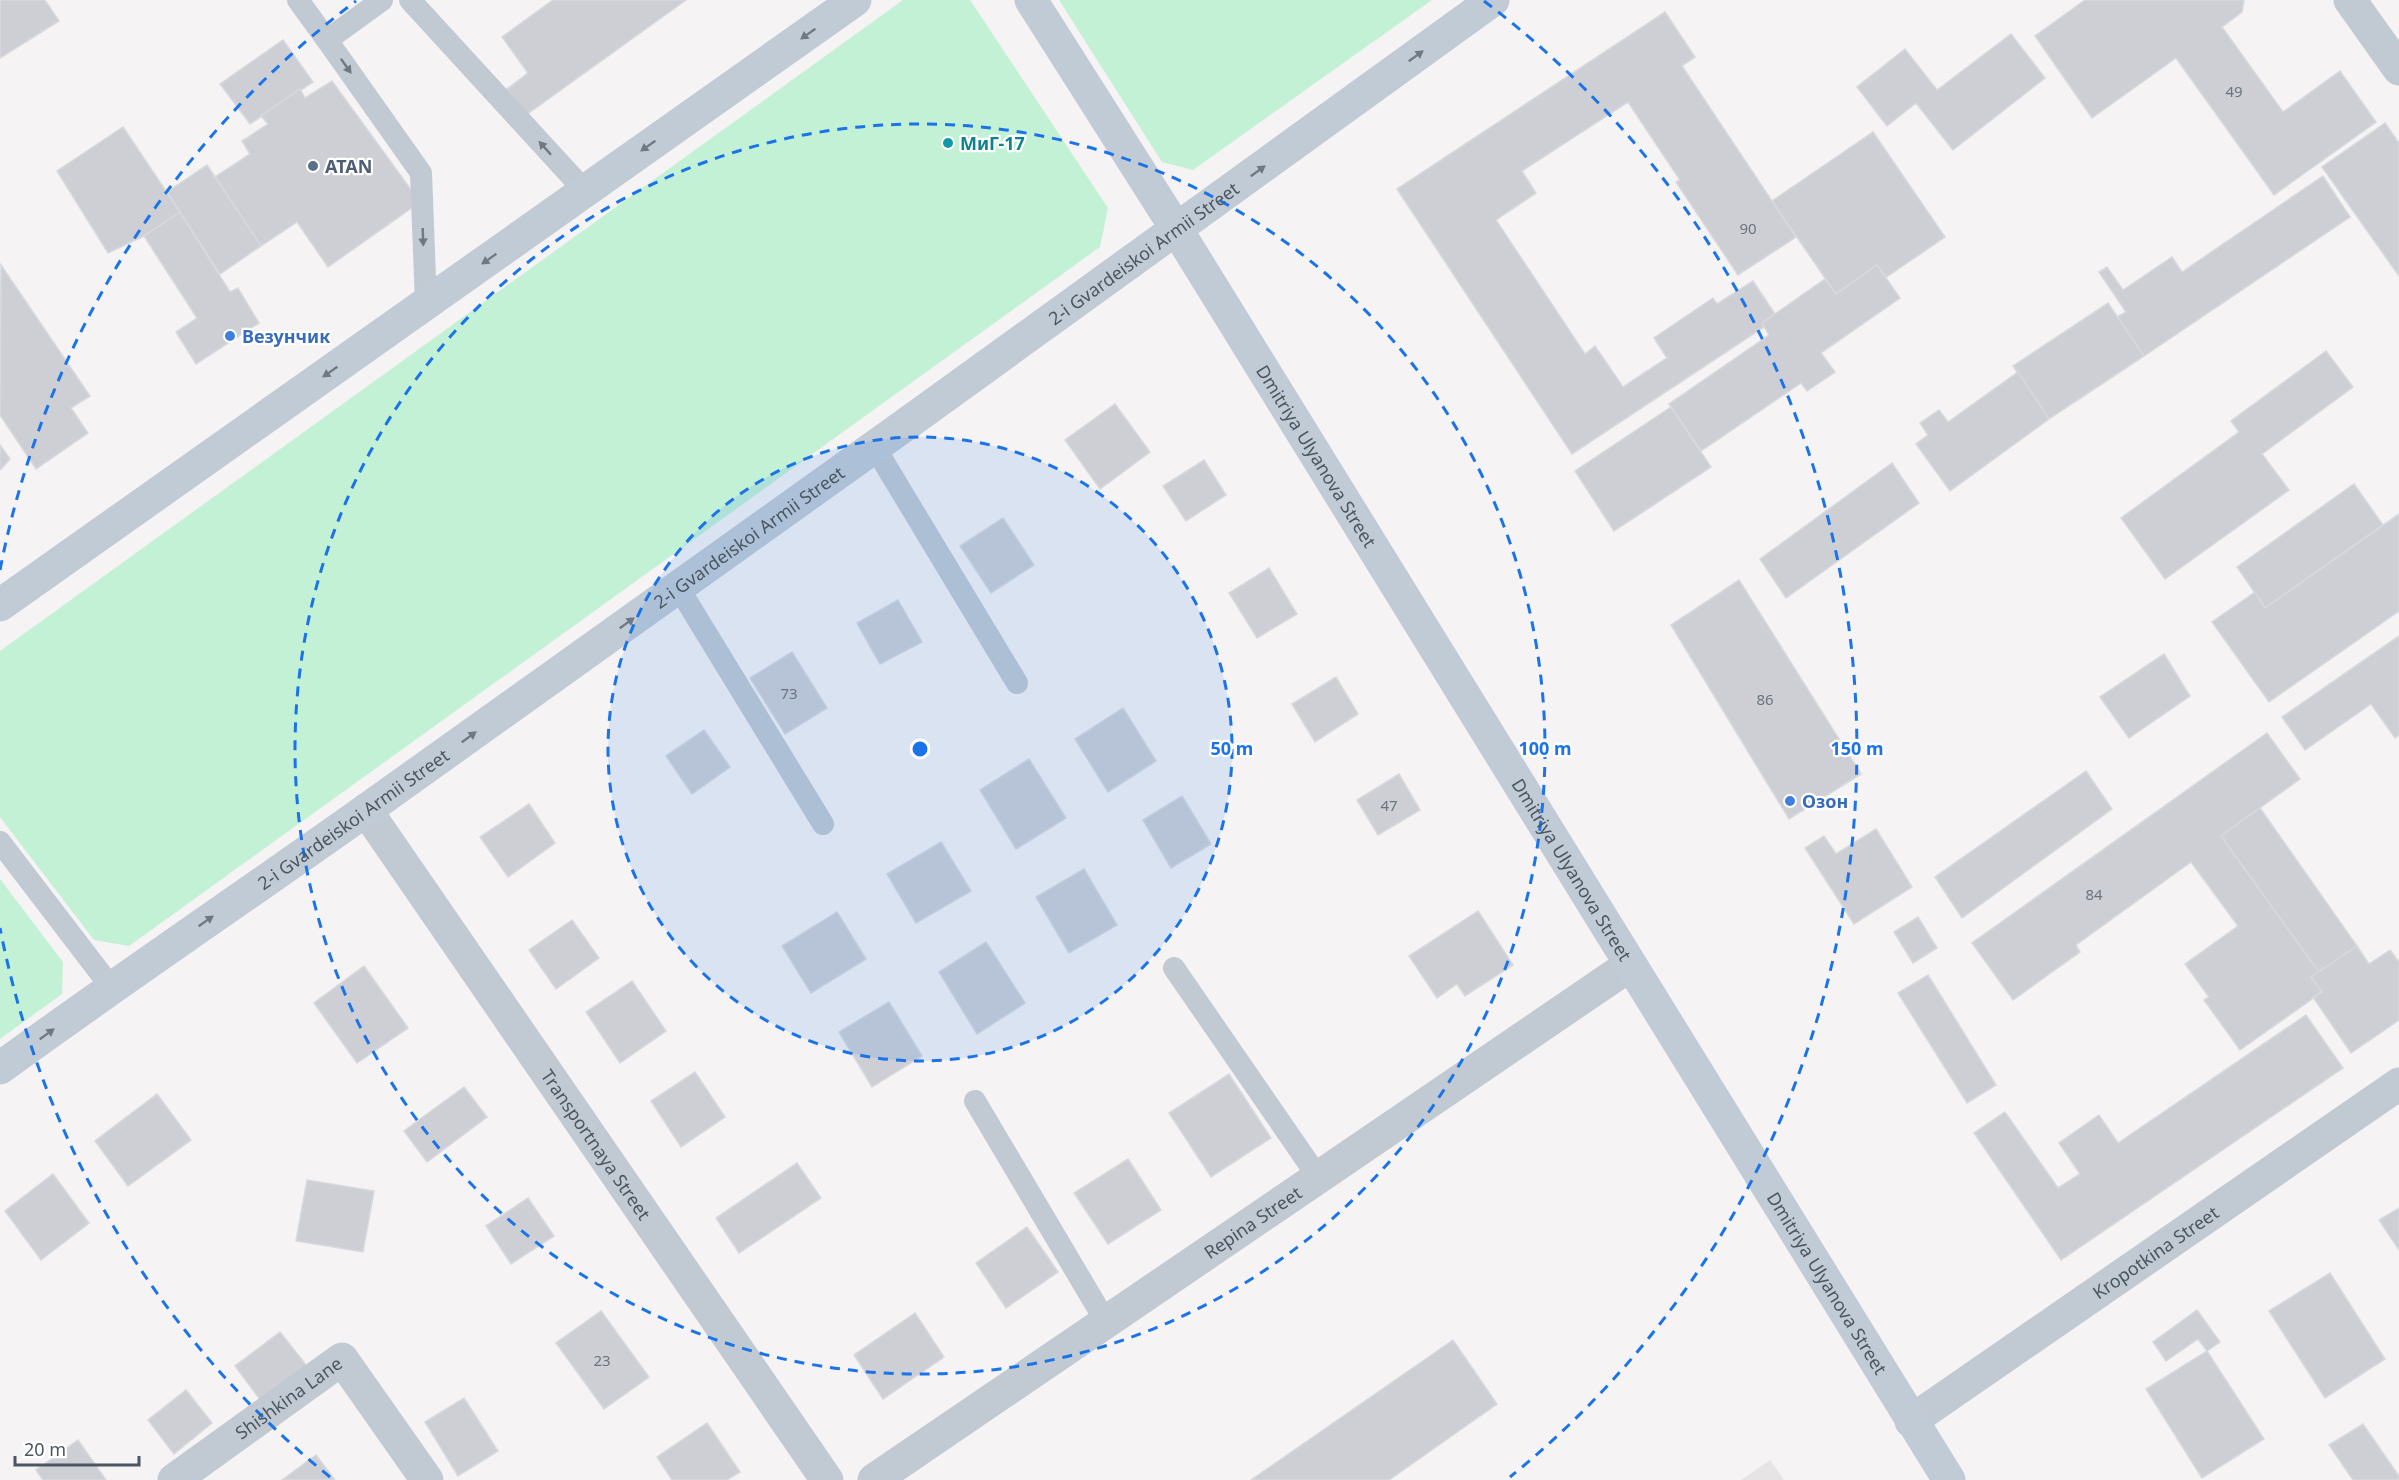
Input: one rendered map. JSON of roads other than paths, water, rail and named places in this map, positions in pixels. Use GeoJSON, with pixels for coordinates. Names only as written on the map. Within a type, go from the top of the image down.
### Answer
{"type":"FeatureCollection","features":[{"type":"Feature","properties":{"kind":"main road"},"geometry":{"type":"LineString","coordinates":[[0,605],[855,0]]}},
{"type":"Feature","properties":{"kind":"main road","name":"Dmitriya Ulyanova Street"},"geometry":{"type":"LineString","coordinates":[[1031,0],[1177,230],[1949,1480]]}},
{"type":"Feature","properties":{"kind":"main road","name":"2-i Gvardeiskoi Armii Street"},"geometry":{"type":"LineString","coordinates":[[0,1068],[111,987],[366,810],[678,587],[1177,230],[1493,0]]}},
{"type":"Feature","properties":{"kind":"street"},"geometry":{"type":"LineString","coordinates":[[2350,0],[2399,69]]}},
{"type":"Feature","properties":{"kind":"street","name":"Transportnaya Street"},"geometry":{"type":"LineString","coordinates":[[366,810],[827,1480]]}},
{"type":"Feature","properties":{"kind":"street","name":"Repina Street"},"geometry":{"type":"LineString","coordinates":[[874,1480],[1630,965]]}},
{"type":"Feature","properties":{"kind":"street","name":"Kropotkina Street"},"geometry":{"type":"LineString","coordinates":[[1911,1421],[2399,1084]]}},
{"type":"Feature","properties":{"kind":"street","name":"Shishkina Lane"},"geometry":{"type":"LineString","coordinates":[[174,1480],[342,1359],[428,1480]]}},
{"type":"Feature","properties":{"kind":"lane"},"geometry":{"type":"LineString","coordinates":[[298,0],[421,173],[426,304]]}},
{"type":"Feature","properties":{"kind":"lane"},"geometry":{"type":"LineString","coordinates":[[327,40],[382,0]]}},
{"type":"Feature","properties":{"kind":"lane"},"geometry":{"type":"LineString","coordinates":[[410,0],[585,191]]}},
{"type":"Feature","properties":{"kind":"lane"},"geometry":{"type":"LineString","coordinates":[[874,446],[1017,683]]}},
{"type":"Feature","properties":{"kind":"lane"},"geometry":{"type":"LineString","coordinates":[[678,587],[823,824]]}},
{"type":"Feature","properties":{"kind":"lane"},"geometry":{"type":"LineString","coordinates":[[0,842],[111,987]]}},
{"type":"Feature","properties":{"kind":"lane"},"geometry":{"type":"LineString","coordinates":[[1174,968],[1318,1177]]}},
{"type":"Feature","properties":{"kind":"lane"},"geometry":{"type":"LineString","coordinates":[[975,1101],[1106,1322]]}},
{"type":"Feature","properties":{"kind":"place","name":"МиГ-17"},"geometry":{"type":"Point","coordinates":[948,143]}},
{"type":"Feature","properties":{"kind":"place","name":"ATAN"},"geometry":{"type":"Point","coordinates":[313,166]}},
{"type":"Feature","properties":{"kind":"place","name":"Везунчик"},"geometry":{"type":"Point","coordinates":[230,336]}},
{"type":"Feature","properties":{"kind":"place","name":"Озон"},"geometry":{"type":"Point","coordinates":[1790,801]}}]}
